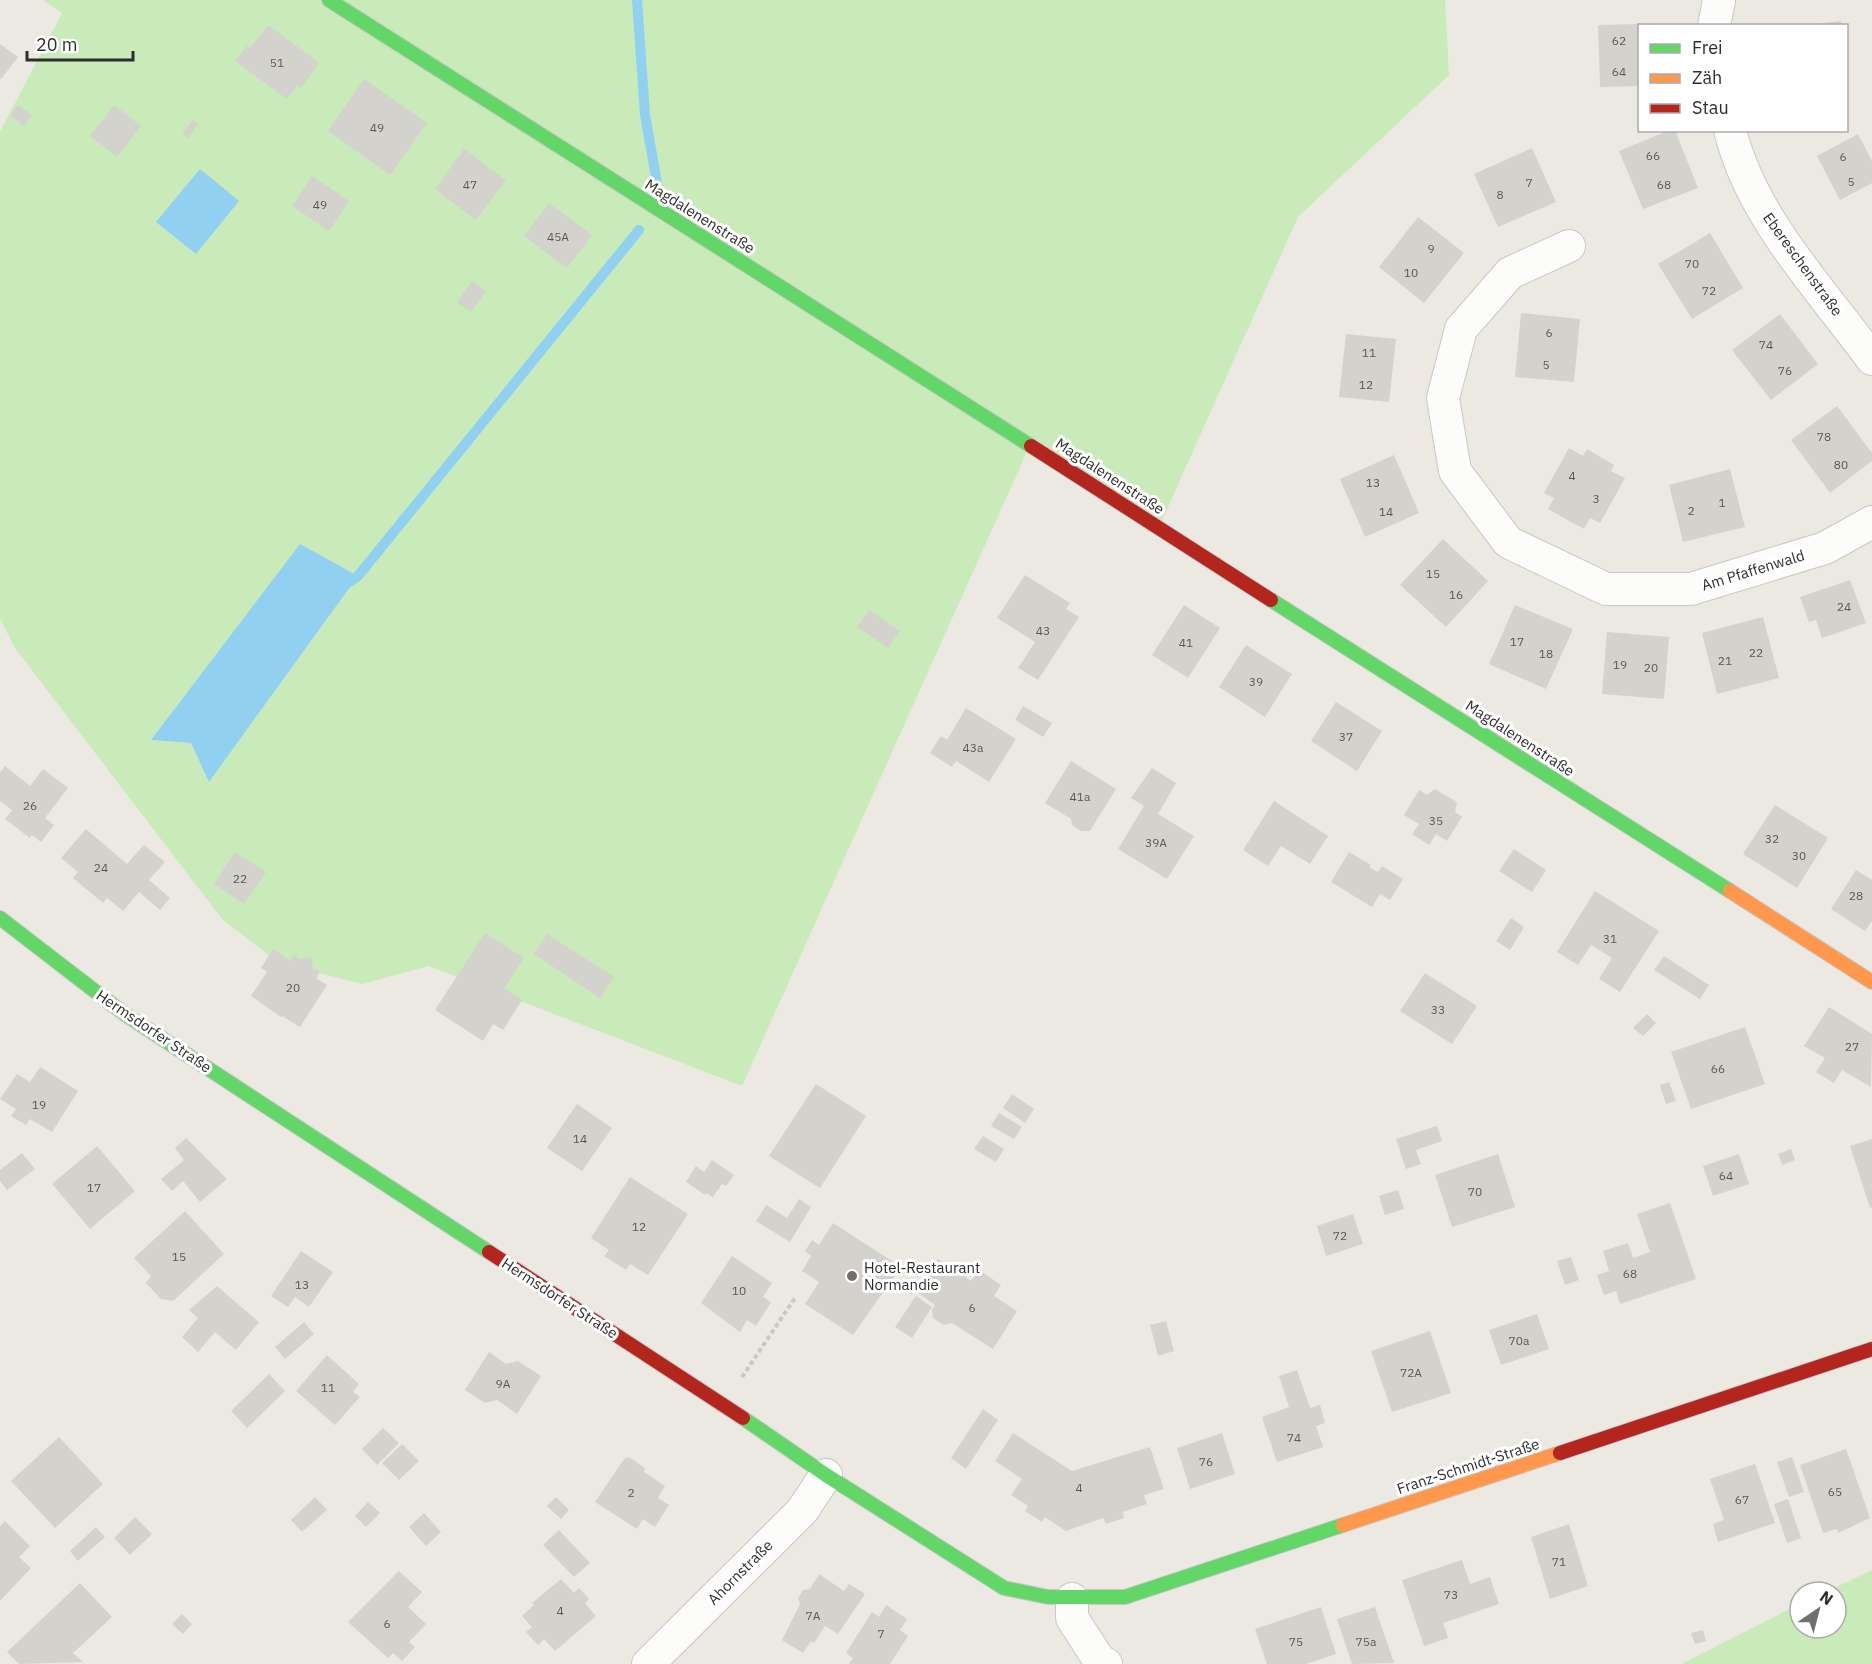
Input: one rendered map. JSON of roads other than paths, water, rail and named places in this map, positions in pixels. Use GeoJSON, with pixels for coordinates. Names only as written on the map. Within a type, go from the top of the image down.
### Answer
{"type":"FeatureCollection","features":[{"type":"Feature","properties":{"kind":"street","name":"Magdalenenstraße"},"geometry":{"type":"LineString","coordinates":[[329,0],[1872,982]]}},
{"type":"Feature","properties":{"kind":"street"},"geometry":{"type":"LineString","coordinates":[[1714,24],[1719,0]]}},
{"type":"Feature","properties":{"kind":"street","name":"Ebereschenstraße"},"geometry":{"type":"LineString","coordinates":[[1730,132],[1738,164],[1773,225],[1872,359]]}},
{"type":"Feature","properties":{"kind":"street","name":"Am Pfaffenwald"},"geometry":{"type":"LineString","coordinates":[[1569,246],[1510,273],[1461,329],[1443,398],[1455,471],[1508,542],[1606,589],[1691,589],[1824,548],[1872,522]]}},
{"type":"Feature","properties":{"kind":"street","name":"Hermsdorfer Straße"},"geometry":{"type":"LineString","coordinates":[[0,918],[126,1015],[724,1405],[826,1475],[1004,1588],[1026,1596],[1072,1599]]}},
{"type":"Feature","properties":{"kind":"street","name":"Franz-Schmidt-Straße"},"geometry":{"type":"LineString","coordinates":[[1072,1599],[1125,1597],[1872,1349]]}},
{"type":"Feature","properties":{"kind":"street","name":"Ahornstraße"},"geometry":{"type":"LineString","coordinates":[[648,1664],[802,1511],[826,1475]]}},
{"type":"Feature","properties":{"kind":"street"},"geometry":{"type":"LineString","coordinates":[[1072,1599],[1072,1618],[1099,1660],[1106,1664]]}},
{"type":"Feature","properties":{"kind":"water"},"geometry":{"type":"Polygon","coordinates":[[[200,169],[239,201],[196,254],[156,222],[200,169]]]}},
{"type":"Feature","properties":{"kind":"water"},"geometry":{"type":"Polygon","coordinates":[[[300,544],[358,576],[209,782],[191,743],[151,740],[300,544]]]}},
{"type":"Feature","properties":{"kind":"waterway"},"geometry":{"type":"LineString","coordinates":[[637,0],[645,115],[659,194]]}},
{"type":"Feature","properties":{"kind":"waterway"},"geometry":{"type":"LineString","coordinates":[[348,583],[358,576],[639,230]]}},
{"type":"Feature","properties":{"kind":"place","name":"Hotel-Restaurant Normandie"},"geometry":{"type":"Point","coordinates":[852,1276]}}]}
